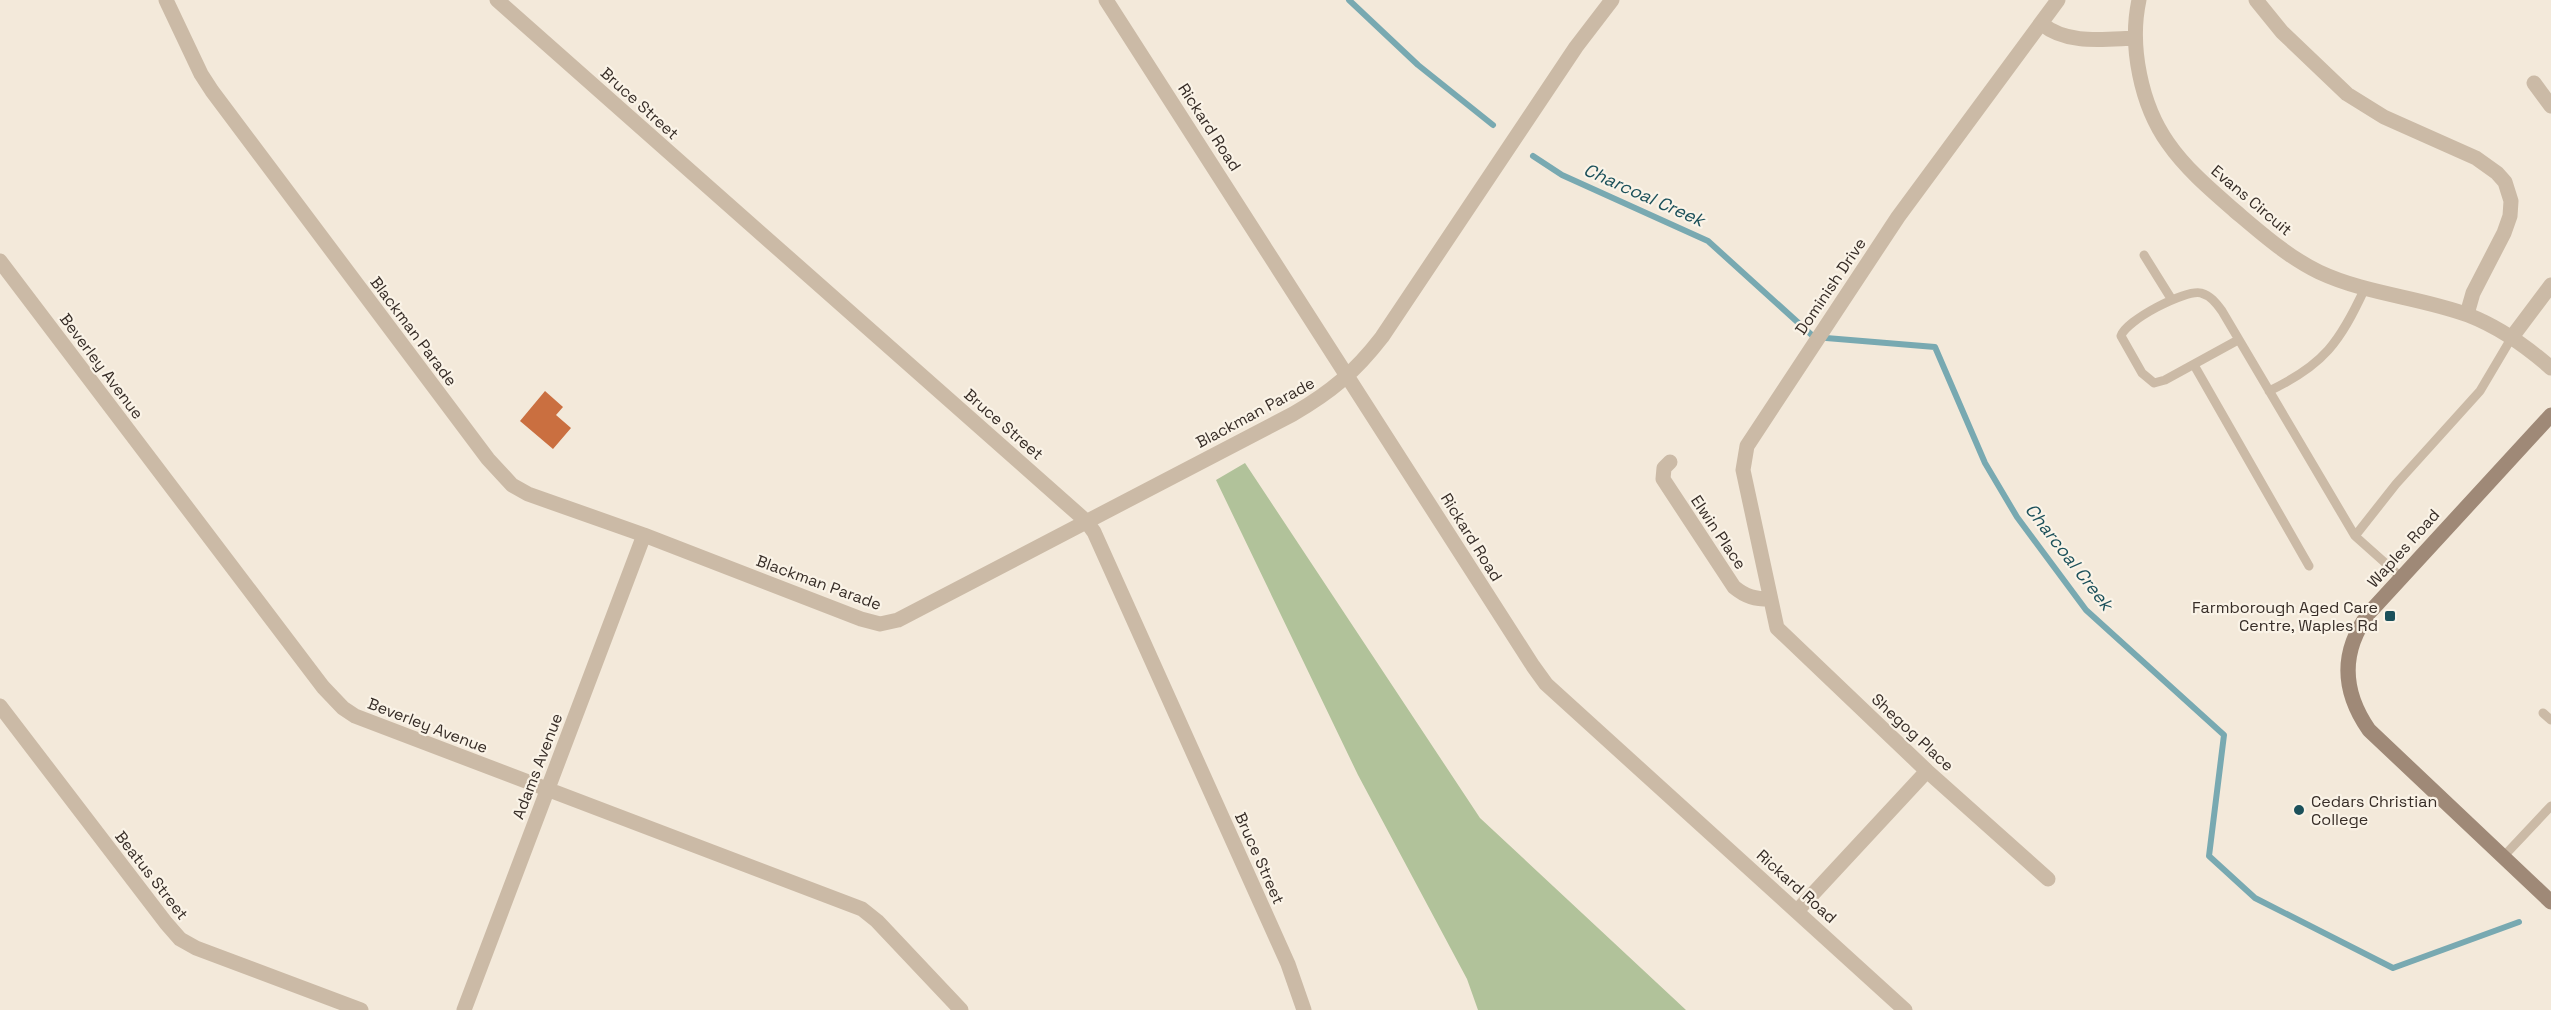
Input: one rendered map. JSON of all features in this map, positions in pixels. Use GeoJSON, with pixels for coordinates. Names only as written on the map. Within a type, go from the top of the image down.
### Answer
{"type":"FeatureCollection","features":[{"type":"Feature","properties":{"kind":"street","name":"Blackman Parade"},"geometry":{"type":"LineString","coordinates":[[166,0],[201,74],[212,91],[488,459],[512,484],[528,494],[644,535],[861,620],[880,624],[898,620],[1303,408],[1349,376],[1382,337],[1576,47],[1612,0]]}},
{"type":"Feature","properties":{"kind":"street","name":"Bruce Street"},"geometry":{"type":"LineString","coordinates":[[497,0],[1086,521],[1094,532],[1278,942],[1304,1010]]}},
{"type":"Feature","properties":{"kind":"street","name":"Rickard Road"},"geometry":{"type":"LineString","coordinates":[[1106,0],[1546,684],[1905,1010]]}},
{"type":"Feature","properties":{"kind":"street","name":"Dominish Drive"},"geometry":{"type":"LineString","coordinates":[[1770,599],[1746,485],[1744,457],[1747,446],[1898,217],[2058,0]]}},
{"type":"Feature","properties":{"kind":"street","name":"Evans Circuit"},"geometry":{"type":"LineString","coordinates":[[2139,0],[2135,38],[2140,75],[2153,119],[2184,164],[2261,233],[2319,272],[2365,288],[2467,314],[2512,337],[2551,368]]}},
{"type":"Feature","properties":{"kind":"street"},"geometry":{"type":"LineString","coordinates":[[2256,0],[2282,33],[2347,94],[2392,122],[2476,158],[2497,173],[2505,182],[2511,201],[2510,216],[2473,293],[2467,314]]}},
{"type":"Feature","properties":{"kind":"street"},"geometry":{"type":"LineString","coordinates":[[2042,24],[2054,32],[2084,40],[2135,38]]}},
{"type":"Feature","properties":{"kind":"street"},"geometry":{"type":"LineString","coordinates":[[2534,83],[2551,106]]}},
{"type":"Feature","properties":{"kind":"street","name":"Beverley Avenue"},"geometry":{"type":"LineString","coordinates":[[0,261],[323,687],[343,708],[355,716],[862,909],[877,921],[961,1010]]}},
{"type":"Feature","properties":{"kind":"street"},"geometry":{"type":"LineString","coordinates":[[2512,337],[2551,285]]}},
{"type":"Feature","properties":{"kind":"street","name":"Waples Road"},"geometry":{"type":"LineString","coordinates":[[2551,415],[2369,613],[2354,636],[2347,670],[2352,702],[2369,730],[2551,902]]}},
{"type":"Feature","properties":{"kind":"street","name":"Elwin Place"},"geometry":{"type":"LineString","coordinates":[[1670,462],[1664,468],[1663,479],[1734,587],[1754,599],[1770,599]]}},
{"type":"Feature","properties":{"kind":"street","name":"Adams Avenue"},"geometry":{"type":"LineString","coordinates":[[464,1010],[644,535]]}},
{"type":"Feature","properties":{"kind":"street","name":"Shegog Place"},"geometry":{"type":"LineString","coordinates":[[1770,599],[1777,628],[1928,771],[2048,879]]}},
{"type":"Feature","properties":{"kind":"street","name":"Beatus Street"},"geometry":{"type":"LineString","coordinates":[[0,706],[180,939],[196,948],[361,1010]]}},
{"type":"Feature","properties":{"kind":"street"},"geometry":{"type":"LineString","coordinates":[[1797,911],[1928,771]]}},
{"type":"Feature","properties":{"kind":"lane"},"geometry":{"type":"LineString","coordinates":[[2144,255],[2172,300]]}},
{"type":"Feature","properties":{"kind":"lane"},"geometry":{"type":"LineString","coordinates":[[2269,391],[2300,376],[2317,364],[2342,332],[2365,288]]}},
{"type":"Feature","properties":{"kind":"lane"},"geometry":{"type":"LineString","coordinates":[[2238,340],[2165,380],[2154,383],[2142,374],[2121,336],[2126,327],[2172,300],[2191,292],[2210,297],[2222,311],[2355,536],[2401,577]]}},
{"type":"Feature","properties":{"kind":"lane"},"geometry":{"type":"LineString","coordinates":[[2355,536],[2396,484],[2480,391],[2512,337]]}},
{"type":"Feature","properties":{"kind":"lane"},"geometry":{"type":"LineString","coordinates":[[2194,364],[2308,566]]}},
{"type":"Feature","properties":{"kind":"lane"},"geometry":{"type":"LineString","coordinates":[[2543,713],[2551,720]]}},
{"type":"Feature","properties":{"kind":"lane"},"geometry":{"type":"LineString","coordinates":[[2503,857],[2551,806]]}},
{"type":"Feature","properties":{"kind":"green space"},"geometry":{"type":"Polygon","coordinates":[[[1245,463],[1480,818],[1686,1010],[1478,1010],[1467,979],[1358,775],[1216,480],[1245,463]]]}},
{"type":"Feature","properties":{"kind":"building"},"geometry":{"type":"Polygon","coordinates":[[[545,391],[563,407],[556,415],[571,428],[553,449],[520,421],[545,391]]]}},
{"type":"Feature","properties":{"kind":"waterway","name":"Charcoal Creek"},"geometry":{"type":"LineString","coordinates":[[1349,0],[1418,65],[1493,125]]}},
{"type":"Feature","properties":{"kind":"waterway","name":"Charcoal Creek"},"geometry":{"type":"LineString","coordinates":[[1533,156],[1562,175],[1708,241],[1814,337],[1935,347],[1985,463],[2017,517],[2086,610],[2224,735],[2209,856],[2255,898],[2393,968],[2519,922]]}},
{"type":"Feature","properties":{"kind":"place","name":"Farmborough Aged Care Centre, Waples Rd"},"geometry":{"type":"Point","coordinates":[2390,616]}},
{"type":"Feature","properties":{"kind":"place","name":"Cedars Christian College"},"geometry":{"type":"Point","coordinates":[2299,810]}}]}
